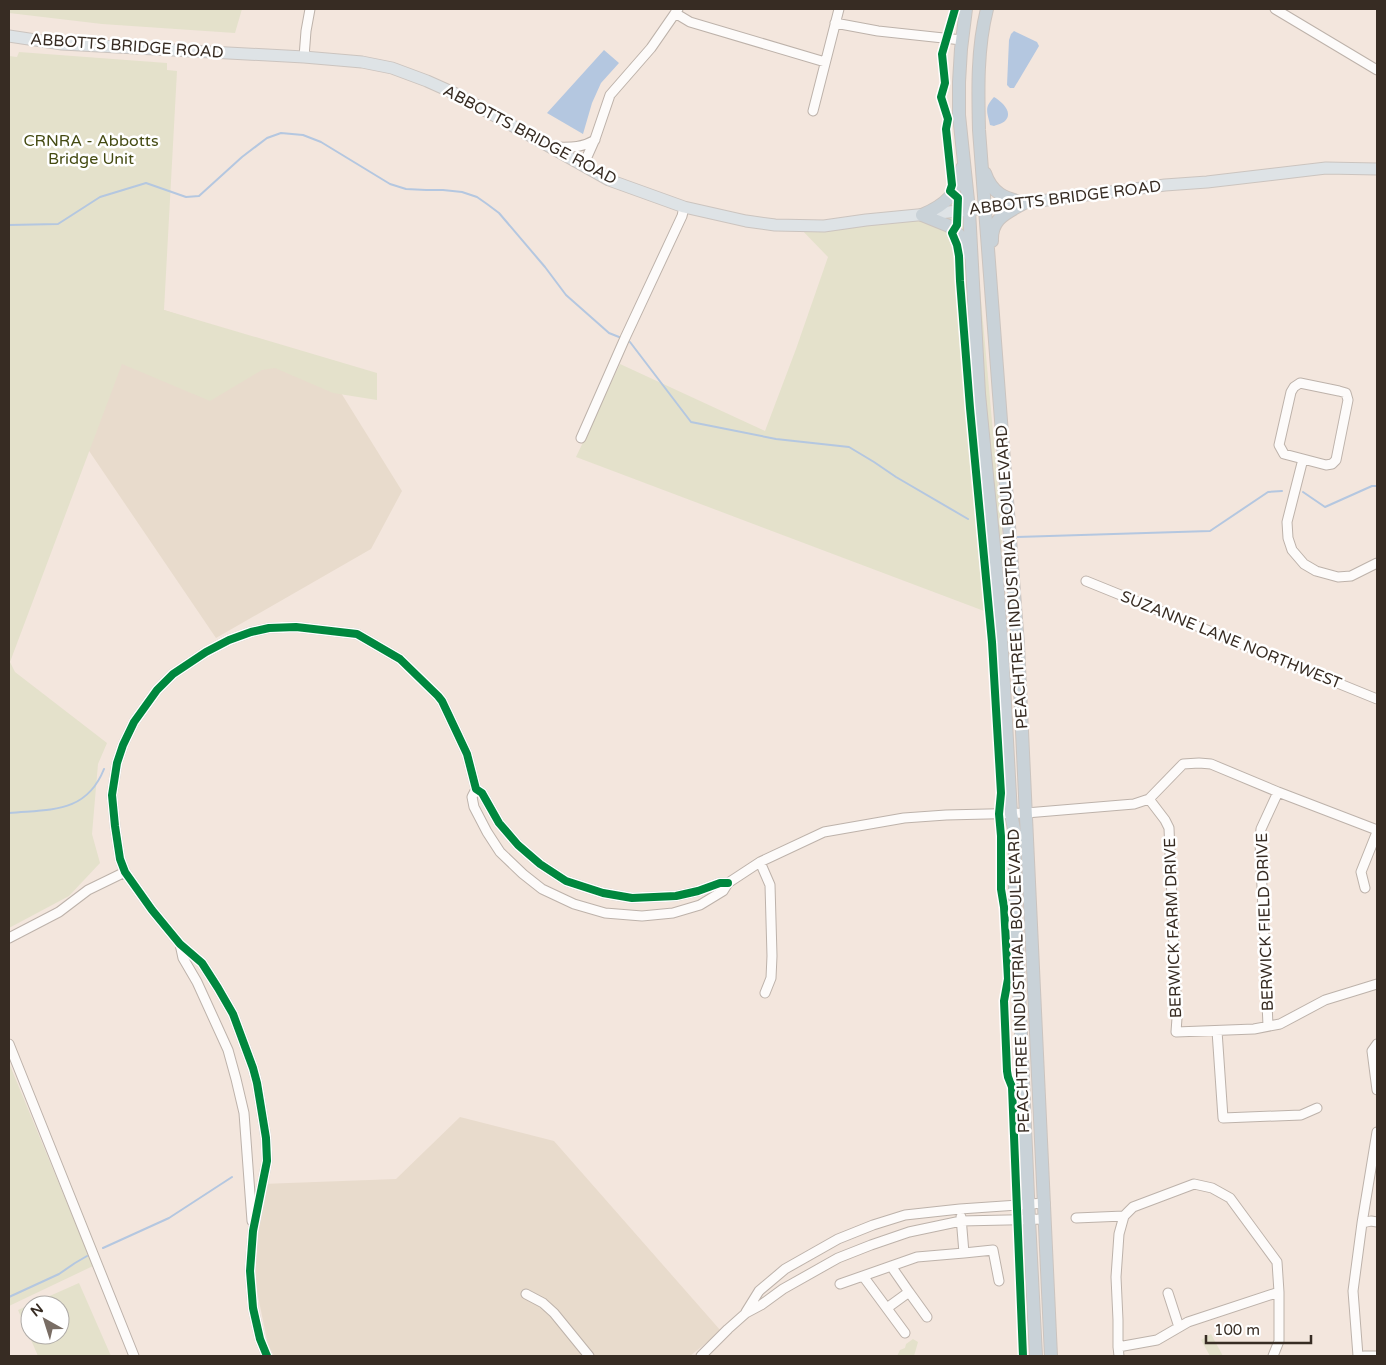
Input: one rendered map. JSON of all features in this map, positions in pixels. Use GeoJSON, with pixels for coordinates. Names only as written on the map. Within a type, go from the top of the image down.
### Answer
{"type":"FeatureCollection","features":[{"type":"Feature","properties":{"kind":"highway","name":"PEACHTREE INDUSTRIAL BOULEVARD"},"geometry":{"type":"LineString","coordinates":[[966,9],[958,82],[959,115],[969,210],[979,394],[997,577],[1011,814],[1016,834],[1015,895],[1036,1356]]}},
{"type":"Feature","properties":{"kind":"highway","name":"PEACHTREE INDUSTRIAL BOULEVARD"},"geometry":{"type":"LineString","coordinates":[[987,9],[982,27],[978,82],[979,130],[1018,645],[1052,1356]]}},
{"type":"Feature","properties":{"kind":"highway"},"geometry":{"type":"LineString","coordinates":[[922,215],[938,208],[951,196],[959,182],[964,156]]}},
{"type":"Feature","properties":{"kind":"highway"},"geometry":{"type":"LineString","coordinates":[[981,162],[992,187],[1004,197],[1024,203]]}},
{"type":"Feature","properties":{"kind":"highway"},"geometry":{"type":"LineString","coordinates":[[989,268],[993,251],[992,232],[996,223],[1003,215],[1024,203]]}},
{"type":"Feature","properties":{"kind":"highway"},"geometry":{"type":"LineString","coordinates":[[922,215],[949,226],[959,235],[971,257]]}},
{"type":"Feature","properties":{"kind":"main road","name":"ABBOTTS BRIDGE ROAD"},"geometry":{"type":"LineString","coordinates":[[9,36],[62,44],[304,57],[362,62],[392,68],[427,80],[456,94],[609,180],[684,207],[746,221],[775,225],[824,226],[1165,185],[1208,182],[1326,168],[1377,169]]}},
{"type":"Feature","properties":{"kind":"street"},"geometry":{"type":"LineString","coordinates":[[304,57],[310,9]]}},
{"type":"Feature","properties":{"kind":"street"},"geometry":{"type":"LineString","coordinates":[[813,111],[839,9]]}},
{"type":"Feature","properties":{"kind":"street"},"geometry":{"type":"LineString","coordinates":[[1275,9],[1377,70]]}},
{"type":"Feature","properties":{"kind":"street"},"geometry":{"type":"LineString","coordinates":[[582,166],[595,139],[610,95],[651,48],[676,11],[690,22],[825,62]]}},
{"type":"Feature","properties":{"kind":"street"},"geometry":{"type":"LineString","coordinates":[[836,22],[878,32],[962,40]]}},
{"type":"Feature","properties":{"kind":"street"},"geometry":{"type":"LineString","coordinates":[[551,147],[586,145],[595,139]]}},
{"type":"Feature","properties":{"kind":"street"},"geometry":{"type":"LineString","coordinates":[[581,438],[682,216],[684,207]]}},
{"type":"Feature","properties":{"kind":"street"},"geometry":{"type":"LineString","coordinates":[[1300,383],[1346,394],[1348,400],[1336,460],[1332,464],[1326,465],[1303,459],[1284,454],[1279,445],[1291,392],[1300,383]]}},
{"type":"Feature","properties":{"kind":"street"},"geometry":{"type":"LineString","coordinates":[[1303,459],[1287,522],[1288,538],[1292,550],[1304,564],[1338,577],[1351,576],[1377,563]]}},
{"type":"Feature","properties":{"kind":"street","name":"SUZANNE LANE NORTHWEST"},"geometry":{"type":"LineString","coordinates":[[1086,581],[1377,699]]}},
{"type":"Feature","properties":{"kind":"street"},"geometry":{"type":"LineString","coordinates":[[267,1356],[260,1339],[253,1308],[250,1271],[253,1231],[267,1161],[266,1138],[253,1068],[233,1014],[202,963],[180,944],[152,910],[125,872],[120,859],[112,795],[116,763],[123,745],[134,722],[157,690],[173,674],[206,652],[229,640],[269,628],[296,627],[357,634],[400,659],[442,701],[467,754],[476,789],[472,797],[474,807],[500,852],[523,874],[542,888],[574,904],[604,913],[642,916],[673,913],[700,905],[723,891],[728,883],[760,862],[824,832],[904,818],[1011,814],[1134,804],[1149,799],[1183,764],[1198,763],[1211,764],[1377,831],[1361,872],[1365,888]]}},
{"type":"Feature","properties":{"kind":"street"},"geometry":{"type":"LineString","coordinates":[[476,789],[482,793],[499,823],[518,845],[540,864],[566,881],[603,893],[632,898],[676,896],[720,883],[728,883]]}},
{"type":"Feature","properties":{"kind":"street","name":"BERWICK FIELD DRIVE"},"geometry":{"type":"LineString","coordinates":[[1268,1026],[1260,841],[1262,829],[1278,792]]}},
{"type":"Feature","properties":{"kind":"street","name":"BERWICK FARM DRIVE"},"geometry":{"type":"LineString","coordinates":[[1149,799],[1169,828],[1176,1032],[1254,1029],[1280,1024],[1326,1000],[1377,984]]}},
{"type":"Feature","properties":{"kind":"street"},"geometry":{"type":"LineString","coordinates":[[760,862],[770,884],[771,978],[765,993]]}},
{"type":"Feature","properties":{"kind":"street"},"geometry":{"type":"LineString","coordinates":[[9,938],[59,912],[88,890],[125,872]]}},
{"type":"Feature","properties":{"kind":"street"},"geometry":{"type":"LineString","coordinates":[[180,944],[183,958],[198,982],[228,1050],[236,1080],[244,1113],[253,1231]]}},
{"type":"Feature","properties":{"kind":"street"},"geometry":{"type":"LineString","coordinates":[[1217,1030],[1224,1118],[1300,1115],[1317,1108]]}},
{"type":"Feature","properties":{"kind":"street"},"geometry":{"type":"LineString","coordinates":[[9,1044],[134,1356]]}},
{"type":"Feature","properties":{"kind":"street"},"geometry":{"type":"LineString","coordinates":[[1375,1047],[1377,1090]]}},
{"type":"Feature","properties":{"kind":"street"},"geometry":{"type":"LineString","coordinates":[[1358,1356],[1353,1291],[1377,1132]]}},
{"type":"Feature","properties":{"kind":"street"},"geometry":{"type":"LineString","coordinates":[[1279,1292],[1188,1322],[1157,1340],[1118,1352],[1116,1277],[1119,1234],[1124,1216],[1133,1207],[1194,1184],[1212,1188],[1230,1198],[1277,1262],[1279,1292],[1279,1341],[1275,1352],[1285,1356]]}},
{"type":"Feature","properties":{"kind":"street"},"geometry":{"type":"LineString","coordinates":[[746,1313],[759,1291],[785,1269],[838,1239],[872,1225],[904,1215],[1045,1203]]}},
{"type":"Feature","properties":{"kind":"street"},"geometry":{"type":"LineString","coordinates":[[960,1209],[964,1253]]}},
{"type":"Feature","properties":{"kind":"street"},"geometry":{"type":"LineString","coordinates":[[1076,1218],[1124,1216]]}},
{"type":"Feature","properties":{"kind":"street"},"geometry":{"type":"LineString","coordinates":[[701,1356],[746,1313],[762,1305],[783,1289],[838,1258],[895,1236],[961,1221],[1045,1219]]}},
{"type":"Feature","properties":{"kind":"street"},"geometry":{"type":"LineString","coordinates":[[1362,1223],[1377,1222]]}},
{"type":"Feature","properties":{"kind":"street"},"geometry":{"type":"LineString","coordinates":[[840,1284],[916,1257],[993,1250],[1000,1281]]}},
{"type":"Feature","properties":{"kind":"street"},"geometry":{"type":"LineString","coordinates":[[891,1266],[927,1317]]}},
{"type":"Feature","properties":{"kind":"street"},"geometry":{"type":"LineString","coordinates":[[863,1276],[905,1333]]}},
{"type":"Feature","properties":{"kind":"street"},"geometry":{"type":"LineString","coordinates":[[887,1308],[908,1292]]}},
{"type":"Feature","properties":{"kind":"street"},"geometry":{"type":"LineString","coordinates":[[1168,1293],[1179,1327]]}},
{"type":"Feature","properties":{"kind":"street"},"geometry":{"type":"LineString","coordinates":[[526,1294],[542,1303],[554,1313],[589,1356]]}},
{"type":"Feature","properties":{"kind":"street"},"geometry":{"type":"LineString","coordinates":[[1364,1356],[1377,1356]]}},
{"type":"Feature","properties":{"kind":"shaded area"},"geometry":{"type":"Polygon","coordinates":[[[141,301],[320,359],[402,491],[371,549],[216,638],[83,442],[141,301]]]}},
{"type":"Feature","properties":{"kind":"shaded area"},"geometry":{"type":"Polygon","coordinates":[[[460,1117],[554,1141],[721,1331],[690,1356],[274,1356],[268,1345],[253,1272],[262,1184],[396,1179],[460,1117]]]}},
{"type":"Feature","properties":{"kind":"green space"},"geometry":{"type":"Polygon","coordinates":[[[9,9],[242,9],[235,33],[102,24],[9,13],[9,9]]]}},
{"type":"Feature","properties":{"kind":"green space","name":"CRNRA - Abbotts Bridge Unit"},"geometry":{"type":"Polygon","coordinates":[[[19,52],[167,63],[167,70],[177,71],[164,310],[377,373],[377,400],[333,393],[275,368],[262,370],[210,401],[122,364],[10,662],[15,672],[107,743],[98,764],[92,834],[100,863],[69,896],[9,928],[9,56],[17,57],[19,52]]]}},
{"type":"Feature","properties":{"kind":"green space"},"geometry":{"type":"Polygon","coordinates":[[[973,211],[1002,532],[1000,617],[576,457],[620,364],[765,431],[828,257],[796,224],[973,211]]]}},
{"type":"Feature","properties":{"kind":"green space"},"geometry":{"type":"Polygon","coordinates":[[[9,1063],[93,1266],[32,1295],[20,1295],[20,1301],[9,1306],[9,1063]]]}},
{"type":"Feature","properties":{"kind":"green space"},"geometry":{"type":"Polygon","coordinates":[[[79,1283],[111,1356],[38,1356],[33,1345],[70,1345],[70,1295],[52,1295],[79,1283]]]}},
{"type":"Feature","properties":{"kind":"green space"},"geometry":{"type":"Polygon","coordinates":[[[1211,1334],[1223,1356],[1210,1356],[1201,1340],[1211,1334]]]}},
{"type":"Feature","properties":{"kind":"green space"},"geometry":{"type":"Polygon","coordinates":[[[913,1339],[918,1342],[914,1356],[897,1356],[900,1350],[905,1348],[906,1344],[913,1339]]]}},
{"type":"Feature","properties":{"kind":"water"},"geometry":{"type":"Polygon","coordinates":[[[1014,31],[1037,42],[1039,46],[1014,88],[1010,88],[1007,85],[1009,40],[1014,31]]]}},
{"type":"Feature","properties":{"kind":"water"},"geometry":{"type":"Polygon","coordinates":[[[604,50],[619,63],[601,83],[592,103],[583,134],[547,113],[604,50]]]}},
{"type":"Feature","properties":{"kind":"water"},"geometry":{"type":"Polygon","coordinates":[[[994,97],[1006,107],[1008,114],[1005,121],[994,126],[990,125],[987,110],[994,97]]]}},
{"type":"Feature","properties":{"kind":"waterway"},"geometry":{"type":"LineString","coordinates":[[9,225],[58,224],[100,197],[146,183],[186,197],[199,196],[242,157],[267,138],[281,133],[303,135],[321,142],[390,184],[406,189],[462,192],[477,197],[499,213],[566,295],[609,333],[619,337]]}},
{"type":"Feature","properties":{"kind":"waterway"},"geometry":{"type":"LineString","coordinates":[[630,342],[691,422],[776,439],[849,447],[968,519]]}},
{"type":"Feature","properties":{"kind":"waterway"},"geometry":{"type":"LineString","coordinates":[[1303,492],[1325,507],[1372,486],[1377,486]]}},
{"type":"Feature","properties":{"kind":"waterway"},"geometry":{"type":"LineString","coordinates":[[1017,537],[1210,531],[1268,492],[1282,491]]}},
{"type":"Feature","properties":{"kind":"waterway"},"geometry":{"type":"LineString","coordinates":[[9,813],[52,809],[77,802],[96,784],[104,769]]}},
{"type":"Feature","properties":{"kind":"waterway"},"geometry":{"type":"LineString","coordinates":[[103,1248],[169,1218],[232,1177]]}},
{"type":"Feature","properties":{"kind":"waterway"},"geometry":{"type":"LineString","coordinates":[[9,1297],[59,1274],[87,1256]]}},
{"type":"Feature","properties":{"kind":"cycle path"},"geometry":{"type":"LineString","coordinates":[[955,9],[942,54],[945,83],[941,97],[948,119],[946,129],[952,185],[950,191],[958,198],[957,225],[952,233],[959,256],[970,408],[992,642],[1001,793],[999,814],[1001,889],[1004,907],[1008,979],[1004,1001],[1007,1071],[1012,1087],[1023,1356]]}},
{"type":"Feature","properties":{"kind":"cycle path"},"geometry":{"type":"LineString","coordinates":[[267,1356],[260,1339],[253,1308],[250,1271],[253,1231],[267,1161],[266,1138],[253,1068],[233,1014],[218,988],[202,963],[180,944],[152,910],[125,872],[120,859],[112,795],[117,763],[134,722],[157,690],[173,674],[206,652],[229,640],[251,632],[269,628],[296,627],[357,634],[400,659],[442,701],[467,754],[476,789],[482,793],[499,823],[518,845],[540,864],[566,881],[603,893],[632,898],[676,896],[720,883],[728,883]]}}]}
